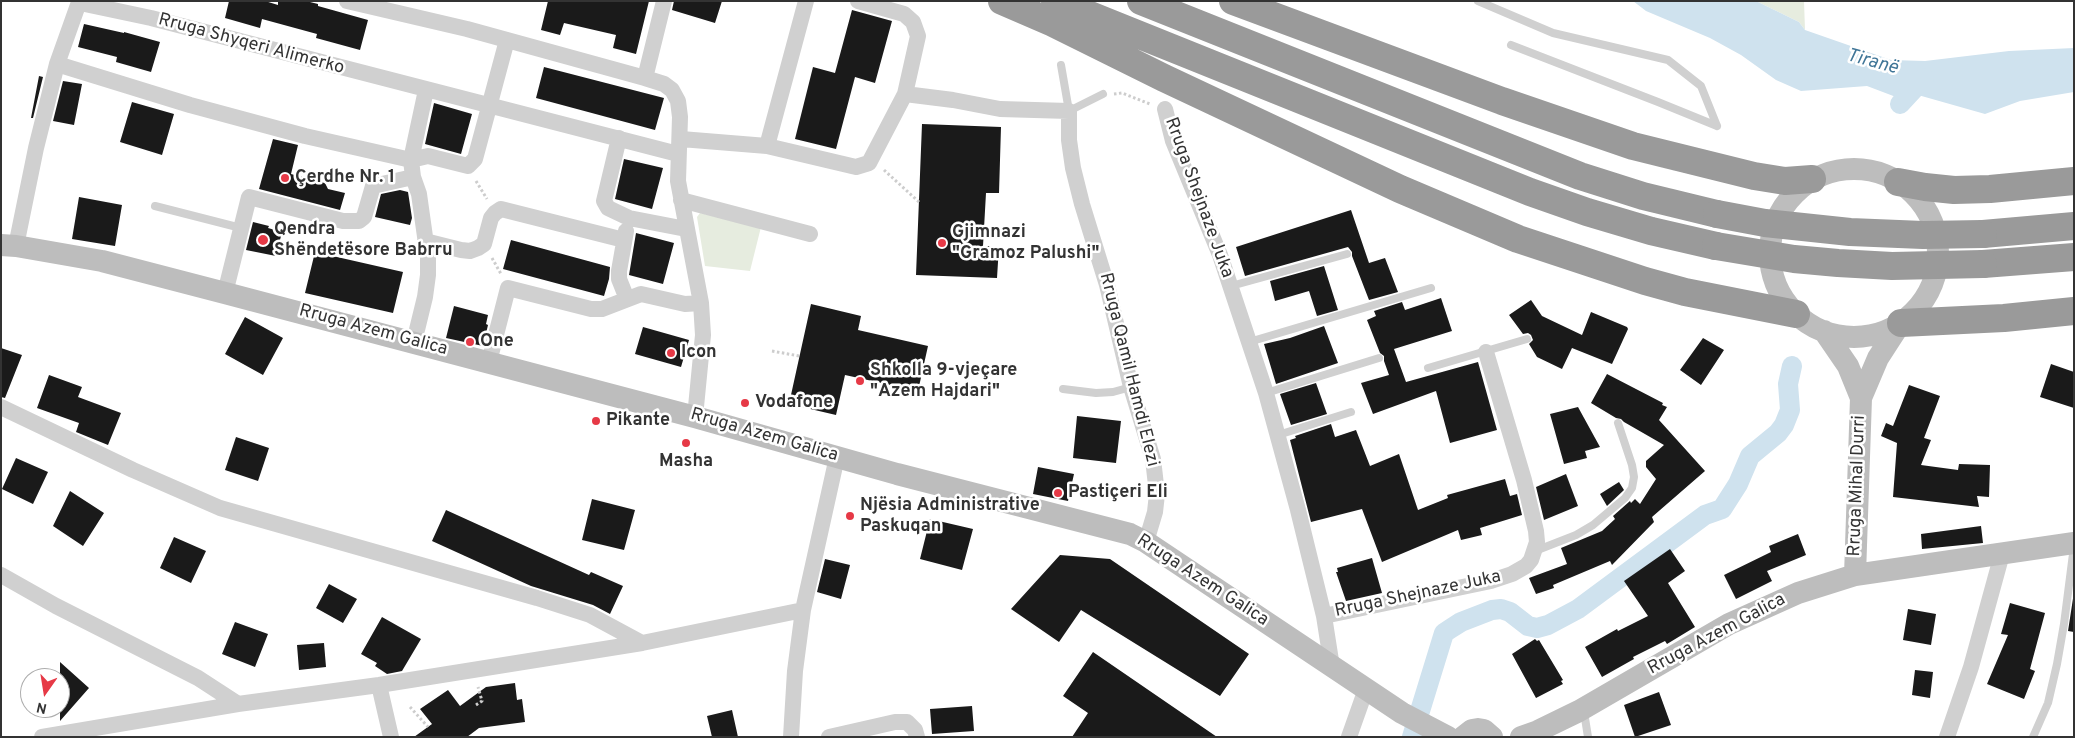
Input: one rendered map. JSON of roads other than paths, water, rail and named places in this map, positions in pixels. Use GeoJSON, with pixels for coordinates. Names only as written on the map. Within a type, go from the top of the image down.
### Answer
{"type":"FeatureCollection","features":[{"type":"Feature","properties":{"kind":"highway"},"geometry":{"type":"LineString","coordinates":[[1002,1],[1400,189],[1518,239],[1645,281],[1685,292],[1796,314]]}},
{"type":"Feature","properties":{"kind":"highway"},"geometry":{"type":"LineString","coordinates":[[1055,1],[1530,192],[1623,223],[1716,246],[1794,259],[1838,263],[1892,266],[1983,264],[2074,257]]}},
{"type":"Feature","properties":{"kind":"highway"},"geometry":{"type":"LineString","coordinates":[[1141,1],[1580,176],[1643,196],[1717,214],[1765,223],[1850,232],[1923,235],[1983,234],[2074,226]]}},
{"type":"Feature","properties":{"kind":"highway"},"geometry":{"type":"LineString","coordinates":[[1233,1],[1493,98],[1633,146],[1754,176],[1785,181],[1812,179]]}},
{"type":"Feature","properties":{"kind":"highway"},"geometry":{"type":"LineString","coordinates":[[1898,182],[1925,188],[1954,190],[2074,181]]}},
{"type":"Feature","properties":{"kind":"highway"},"geometry":{"type":"LineString","coordinates":[[1901,323],[2004,318],[2074,311]]}},
{"type":"Feature","properties":{"kind":"main road"},"geometry":{"type":"LineString","coordinates":[[1861,398],[1878,358],[1890,337],[1901,323],[1916,310],[1929,293],[1936,273],[1938,252],[1935,231],[1927,212],[1915,195],[1898,182],[1879,173],[1858,170],[1837,171],[1812,179],[1794,194],[1784,207],[1776,222],[1771,238],[1770,255],[1772,271],[1777,287],[1785,301],[1796,314],[1809,324],[1840,336],[1861,337],[1881,333],[1901,323]]}},
{"type":"Feature","properties":{"kind":"main road","name":"Rruga Azem Galica"},"geometry":{"type":"LineString","coordinates":[[8,246],[102,262],[225,293],[490,362],[836,457],[1115,530],[1146,542],[1402,714],[1438,732]]}},
{"type":"Feature","properties":{"kind":"main road"},"geometry":{"type":"LineString","coordinates":[[1824,331],[1848,366],[1861,398]]}},
{"type":"Feature","properties":{"kind":"main road","name":"Rruga Mihal Durri"},"geometry":{"type":"LineString","coordinates":[[1856,575],[1861,398]]}},
{"type":"Feature","properties":{"kind":"main road","name":"Rruga Azem Galica"},"geometry":{"type":"LineString","coordinates":[[1522,737],[1584,708],[1729,624],[1798,593],[1856,575],[2074,544]]}},
{"type":"Feature","properties":{"kind":"main road"},"geometry":{"type":"LineString","coordinates":[[1463,737],[1472,730],[1478,729],[1484,730],[1492,737]]}},
{"type":"Feature","properties":{"kind":"street"},"geometry":{"type":"LineString","coordinates":[[346,1],[467,29],[646,78],[664,84],[672,90],[678,101],[680,117],[678,181],[701,303],[703,336],[695,417]]}},
{"type":"Feature","properties":{"kind":"street"},"geometry":{"type":"LineString","coordinates":[[646,78],[664,1]]}},
{"type":"Feature","properties":{"kind":"street"},"geometry":{"type":"LineString","coordinates":[[767,146],[806,1]]}},
{"type":"Feature","properties":{"kind":"street"},"geometry":{"type":"LineString","coordinates":[[858,1],[893,9],[904,14],[913,22],[918,36],[917,45],[904,94],[953,100],[1000,109],[1069,111]]}},
{"type":"Feature","properties":{"kind":"street","name":"Rruga Shyqeri Alimerko"},"geometry":{"type":"LineString","coordinates":[[8,246],[36,148],[57,64],[80,2],[619,138],[679,147],[767,146],[856,167],[869,163],[904,94]]}},
{"type":"Feature","properties":{"kind":"street"},"geometry":{"type":"LineString","coordinates":[[225,293],[249,197],[343,221],[359,222],[364,217],[374,186],[412,168],[428,156],[468,166],[475,159],[491,106],[507,40]]}},
{"type":"Feature","properties":{"kind":"street"},"geometry":{"type":"LineString","coordinates":[[57,64],[245,121],[412,168]]}},
{"type":"Feature","properties":{"kind":"street"},"geometry":{"type":"LineString","coordinates":[[414,342],[425,297],[428,275],[419,194],[412,168],[426,90]]}},
{"type":"Feature","properties":{"kind":"street","name":"Rruga Shejnaze Juka"},"geometry":{"type":"LineString","coordinates":[[1165,109],[1173,141],[1214,239],[1266,393],[1324,616],[1332,666]]}},
{"type":"Feature","properties":{"kind":"street","name":"Rruga Qamil Hamdi Elezi"},"geometry":{"type":"LineString","coordinates":[[1069,111],[1069,140],[1073,168],[1107,285],[1131,387],[1153,459],[1155,512],[1146,542]]}},
{"type":"Feature","properties":{"kind":"street"},"geometry":{"type":"LineString","coordinates":[[619,138],[604,202],[608,208],[615,213],[629,218],[686,229]]}},
{"type":"Feature","properties":{"kind":"street"},"geometry":{"type":"LineString","coordinates":[[681,200],[810,234]]}},
{"type":"Feature","properties":{"kind":"street"},"geometry":{"type":"LineString","coordinates":[[425,241],[470,251],[484,244],[495,213],[501,209],[624,240]]}},
{"type":"Feature","properties":{"kind":"street"},"geometry":{"type":"LineString","coordinates":[[627,299],[619,279],[629,218]]}},
{"type":"Feature","properties":{"kind":"street"},"geometry":{"type":"LineString","coordinates":[[490,362],[508,288],[591,309],[602,309],[641,294],[685,304],[701,303]]}},
{"type":"Feature","properties":{"kind":"street"},"geometry":{"type":"LineString","coordinates":[[1486,352],[1524,480],[1536,532],[1535,552]]}},
{"type":"Feature","properties":{"kind":"street"},"geometry":{"type":"LineString","coordinates":[[1,407],[133,470],[220,508],[546,600],[590,615],[642,643]]}},
{"type":"Feature","properties":{"kind":"street"},"geometry":{"type":"LineString","coordinates":[[791,737],[795,670],[803,610],[836,457]]}},
{"type":"Feature","properties":{"kind":"street","name":"Rruga Shejnaze Juka"},"geometry":{"type":"LineString","coordinates":[[1324,616],[1492,582],[1526,566],[1532,560],[1535,552]]}},
{"type":"Feature","properties":{"kind":"street"},"geometry":{"type":"LineString","coordinates":[[1947,737],[1971,667],[2002,554]]}},
{"type":"Feature","properties":{"kind":"street"},"geometry":{"type":"LineString","coordinates":[[1,575],[56,606],[198,678],[238,704]]}},
{"type":"Feature","properties":{"kind":"street"},"geometry":{"type":"LineString","coordinates":[[42,737],[238,704],[379,685],[642,643],[803,610]]}},
{"type":"Feature","properties":{"kind":"street"},"geometry":{"type":"LineString","coordinates":[[379,685],[391,737]]}},
{"type":"Feature","properties":{"kind":"street"},"geometry":{"type":"LineString","coordinates":[[1349,737],[1366,689]]}},
{"type":"Feature","properties":{"kind":"street"},"geometry":{"type":"LineString","coordinates":[[829,737],[895,722],[907,722],[915,730],[917,737]]}},
{"type":"Feature","properties":{"kind":"lane"},"geometry":{"type":"LineString","coordinates":[[1478,1],[1553,33],[1668,60],[1701,86],[1716,126],[1510,45]]}},
{"type":"Feature","properties":{"kind":"lane"},"geometry":{"type":"LineString","coordinates":[[1061,65],[1069,111],[1103,94]]}},
{"type":"Feature","properties":{"kind":"lane"},"geometry":{"type":"LineString","coordinates":[[155,206],[241,228]]}},
{"type":"Feature","properties":{"kind":"lane","name":"Rruga Shejnaze Juka"},"geometry":{"type":"LineString","coordinates":[[1231,286],[1346,254]]}},
{"type":"Feature","properties":{"kind":"lane"},"geometry":{"type":"LineString","coordinates":[[1249,342],[1430,288]]}},
{"type":"Feature","properties":{"kind":"lane"},"geometry":{"type":"LineString","coordinates":[[1428,368],[1527,339]]}},
{"type":"Feature","properties":{"kind":"lane"},"geometry":{"type":"LineString","coordinates":[[1266,393],[1379,358]]}},
{"type":"Feature","properties":{"kind":"lane"},"geometry":{"type":"LineString","coordinates":[[1063,389],[1096,393],[1112,392],[1131,387]]}},
{"type":"Feature","properties":{"kind":"lane"},"geometry":{"type":"LineString","coordinates":[[1278,435],[1352,412]]}},
{"type":"Feature","properties":{"kind":"lane"},"geometry":{"type":"LineString","coordinates":[[1535,552],[1576,535],[1593,525],[1625,498],[1632,488],[1634,477],[1632,465],[1618,423]]}},
{"type":"Feature","properties":{"kind":"lane"},"geometry":{"type":"LineString","coordinates":[[2033,737],[2048,703],[2057,664],[2074,544]]}},
{"type":"Feature","properties":{"kind":"lane"},"geometry":{"type":"LineString","coordinates":[[1584,708],[1588,737]]}},
{"type":"Feature","properties":{"kind":"water","name":"Tiranë"},"geometry":{"type":"Polygon","coordinates":[[[1633,1],[1756,1],[1799,22],[1805,30],[1891,60],[1925,61],[2009,51],[2074,48],[2074,92],[2020,101],[1985,114],[1918,95],[1896,97],[1867,86],[1801,91],[1776,80],[1741,55],[1710,38],[1646,11],[1633,1]]]}},
{"type":"Feature","properties":{"kind":"waterway"},"geometry":{"type":"LineString","coordinates":[[1900,104],[1924,78]]}},
{"type":"Feature","properties":{"kind":"waterway"},"geometry":{"type":"LineString","coordinates":[[1412,737],[1444,633],[1461,622],[1492,610],[1501,609],[1510,612],[1528,626],[1537,628],[1548,625],[1578,609],[1705,515],[1722,509],[1738,484],[1750,456],[1778,433],[1784,425],[1790,410],[1788,384],[1792,366]]}},
{"type":"Feature","properties":{"kind":"place","name":"Çerdhe Nr. 1"},"geometry":{"type":"Point","coordinates":[285,178]}},
{"type":"Feature","properties":{"kind":"place","name":"Qendra Shëndetësore Babrru"},"geometry":{"type":"Point","coordinates":[263,240]}},
{"type":"Feature","properties":{"kind":"place","name":"Gjimnazi \"Gramoz Palushi\""},"geometry":{"type":"Point","coordinates":[942,243]}},
{"type":"Feature","properties":{"kind":"place","name":"One"},"geometry":{"type":"Point","coordinates":[470,342]}},
{"type":"Feature","properties":{"kind":"place","name":"Icon"},"geometry":{"type":"Point","coordinates":[671,353]}},
{"type":"Feature","properties":{"kind":"place","name":"Shkolla 9-vjeçare \"Azem Hajdari\""},"geometry":{"type":"Point","coordinates":[860,381]}},
{"type":"Feature","properties":{"kind":"place","name":"Vodafone"},"geometry":{"type":"Point","coordinates":[745,403]}},
{"type":"Feature","properties":{"kind":"place","name":"Pikante"},"geometry":{"type":"Point","coordinates":[596,421]}},
{"type":"Feature","properties":{"kind":"place","name":"Masha"},"geometry":{"type":"Point","coordinates":[686,443]}},
{"type":"Feature","properties":{"kind":"place","name":"Pastiçeri Eli"},"geometry":{"type":"Point","coordinates":[1058,493]}},
{"type":"Feature","properties":{"kind":"place","name":"Njësia Administrative Paskuqan"},"geometry":{"type":"Point","coordinates":[850,516]}}]}
